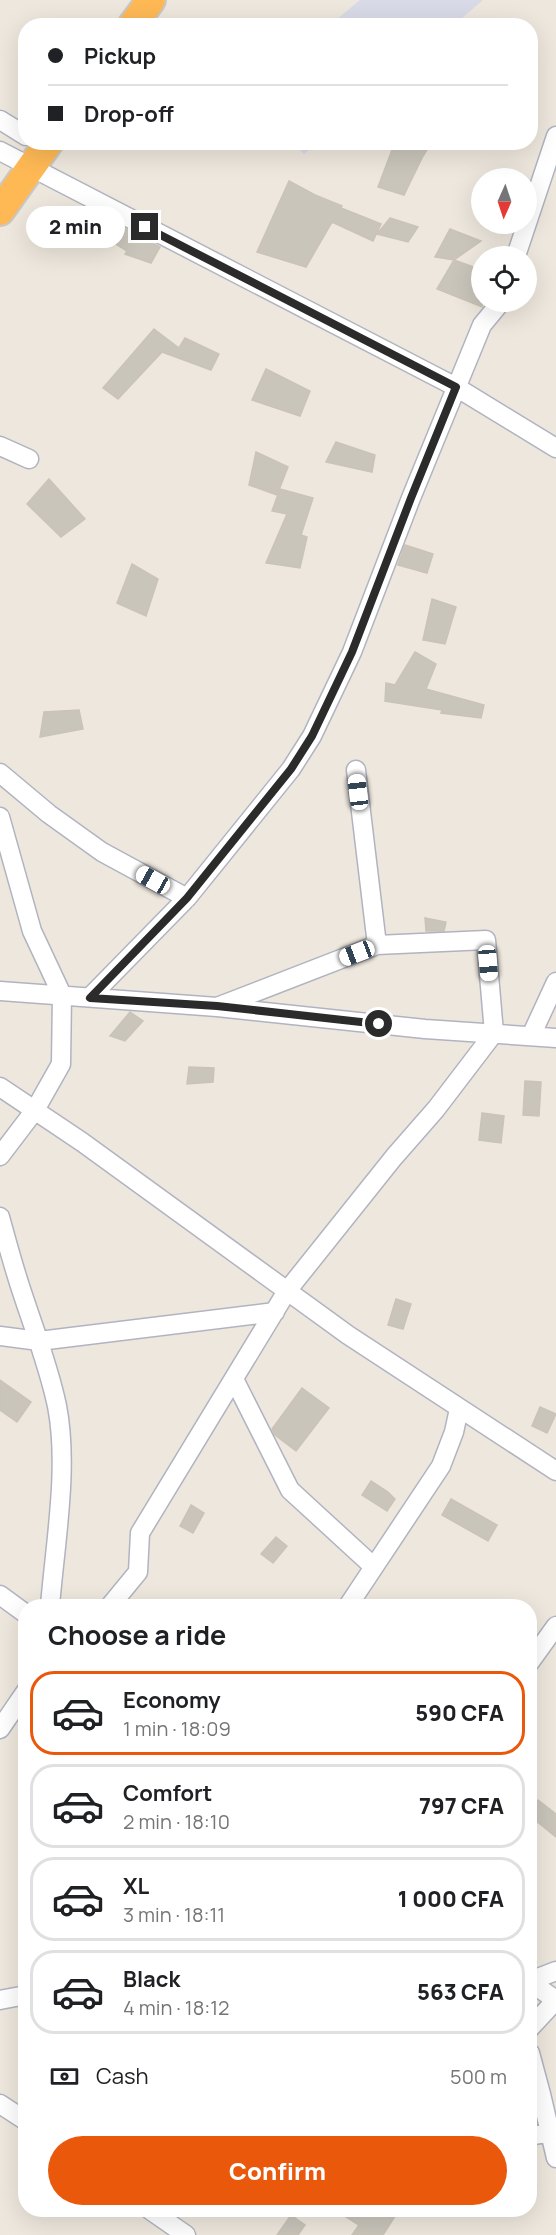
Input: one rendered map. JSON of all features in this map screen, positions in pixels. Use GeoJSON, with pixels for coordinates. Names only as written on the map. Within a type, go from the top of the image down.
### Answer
{"type":"FeatureCollection","features":[{"type":"Feature","properties":{"kind":"highway"},"geometry":{"type":"LineString","coordinates":[[138,18],[151,0]]}},
{"type":"Feature","properties":{"kind":"highway"},"geometry":{"type":"LineString","coordinates":[[0,211],[35,150]]}},
{"type":"Feature","properties":{"kind":"street"},"geometry":{"type":"LineString","coordinates":[[0,120],[18,133]]}},
{"type":"Feature","properties":{"kind":"street"},"geometry":{"type":"LineString","coordinates":[[519,246],[556,136]]}},
{"type":"Feature","properties":{"kind":"street"},"geometry":{"type":"LineString","coordinates":[[0,151],[18,149]]}},
{"type":"Feature","properties":{"kind":"street"},"geometry":{"type":"LineString","coordinates":[[42,150],[456,387],[556,447]]}},
{"type":"Feature","properties":{"kind":"street"},"geometry":{"type":"LineString","coordinates":[[90,998],[187,898],[291,769],[312,736],[352,652],[411,498],[482,325],[493,312]]}},
{"type":"Feature","properties":{"kind":"street"},"geometry":{"type":"LineString","coordinates":[[0,446],[29,459]]}},
{"type":"Feature","properties":{"kind":"street"},"geometry":{"type":"LineString","coordinates":[[356,770],[377,945]]}},
{"type":"Feature","properties":{"kind":"street"},"geometry":{"type":"LineString","coordinates":[[0,773],[49,814],[102,852],[187,898]]}},
{"type":"Feature","properties":{"kind":"street"},"geometry":{"type":"LineString","coordinates":[[0,817],[32,931],[62,995],[61,1064],[35,1110],[0,1156]]}},
{"type":"Feature","properties":{"kind":"street"},"geometry":{"type":"LineString","coordinates":[[116,1599],[138,1572],[140,1533],[287,1291],[394,1157],[436,1109],[494,1034],[486,940],[377,945],[217,1006]]}},
{"type":"Feature","properties":{"kind":"street"},"geometry":{"type":"LineString","coordinates":[[531,1036],[556,982]]}},
{"type":"Feature","properties":{"kind":"street"},"geometry":{"type":"LineString","coordinates":[[0,991],[217,1006],[425,1029],[556,1038]]}},
{"type":"Feature","properties":{"kind":"street"},"geometry":{"type":"LineString","coordinates":[[0,1087],[82,1142],[348,1335],[459,1409],[552,1464]]}},
{"type":"Feature","properties":{"kind":"street"},"geometry":{"type":"LineString","coordinates":[[0,1217],[57,1407],[61,1443],[61,1475],[51,1599]]}},
{"type":"Feature","properties":{"kind":"street"},"geometry":{"type":"LineString","coordinates":[[0,1336],[39,1341],[275,1312]]}},
{"type":"Feature","properties":{"kind":"street"},"geometry":{"type":"LineString","coordinates":[[234,1379],[290,1490],[374,1567]]}},
{"type":"Feature","properties":{"kind":"street"},"geometry":{"type":"LineString","coordinates":[[353,1599],[441,1466],[459,1409]]}},
{"type":"Feature","properties":{"kind":"street"},"geometry":{"type":"LineString","coordinates":[[0,1595],[18,1608]]}},
{"type":"Feature","properties":{"kind":"street"},"geometry":{"type":"LineString","coordinates":[[537,1652],[556,1626]]}},
{"type":"Feature","properties":{"kind":"street"},"geometry":{"type":"LineString","coordinates":[[0,1729],[18,1703]]}},
{"type":"Feature","properties":{"kind":"street"},"geometry":{"type":"LineString","coordinates":[[537,1979],[556,1971]]}},
{"type":"Feature","properties":{"kind":"street"},"geometry":{"type":"LineString","coordinates":[[537,1987],[556,2000],[537,2020]]}},
{"type":"Feature","properties":{"kind":"street"},"geometry":{"type":"LineString","coordinates":[[0,2001],[18,1997]]}},
{"type":"Feature","properties":{"kind":"street"},"geometry":{"type":"LineString","coordinates":[[537,2076],[553,2130],[556,2158]]}},
{"type":"Feature","properties":{"kind":"street"},"geometry":{"type":"LineString","coordinates":[[0,2104],[18,2116]]}},
{"type":"Feature","properties":{"kind":"street"},"geometry":{"type":"LineString","coordinates":[[537,2134],[553,2130]]}},
{"type":"Feature","properties":{"kind":"street"},"geometry":{"type":"LineString","coordinates":[[160,2217],[186,2235]]}},
{"type":"Feature","properties":{"kind":"shaded area"},"geometry":{"type":"Polygon","coordinates":[[[360,0],[483,0],[462,18],[338,18],[360,0]]]}},
{"type":"Feature","properties":{"kind":"building"},"geometry":{"type":"Polygon","coordinates":[[[392,150],[427,150],[404,195],[378,187],[392,150]]]}},
{"type":"Feature","properties":{"kind":"building"},"geometry":{"type":"Polygon","coordinates":[[[289,181],[342,206],[341,208],[381,224],[373,241],[332,222],[306,267],[257,252],[289,181]]]}},
{"type":"Feature","properties":{"kind":"building"},"geometry":{"type":"Polygon","coordinates":[[[101,216],[160,247],[151,263],[125,254],[127,251],[95,231],[101,216]]]}},
{"type":"Feature","properties":{"kind":"building"},"geometry":{"type":"Polygon","coordinates":[[[390,218],[418,227],[408,242],[377,234],[390,218]]]}},
{"type":"Feature","properties":{"kind":"building"},"geometry":{"type":"Polygon","coordinates":[[[450,229],[481,241],[454,260],[435,257],[450,229]]]}},
{"type":"Feature","properties":{"kind":"building"},"geometry":{"type":"Polygon","coordinates":[[[454,260],[471,266],[471,303],[437,289],[454,260]]]}},
{"type":"Feature","properties":{"kind":"building"},"geometry":{"type":"Polygon","coordinates":[[[154,329],[179,348],[185,338],[219,354],[211,370],[162,352],[118,399],[103,388],[154,329]]]}},
{"type":"Feature","properties":{"kind":"building"},"geometry":{"type":"Polygon","coordinates":[[[266,369],[310,391],[300,416],[252,400],[266,369]]]}},
{"type":"Feature","properties":{"kind":"building"},"geometry":{"type":"Polygon","coordinates":[[[336,442],[375,455],[372,472],[326,462],[336,442]]]}},
{"type":"Feature","properties":{"kind":"building"},"geometry":{"type":"Polygon","coordinates":[[[256,452],[288,467],[277,495],[249,485],[256,452]]]}},
{"type":"Feature","properties":{"kind":"building"},"geometry":{"type":"Polygon","coordinates":[[[49,479],[85,519],[61,537],[27,504],[49,479]]]}},
{"type":"Feature","properties":{"kind":"building"},"geometry":{"type":"Polygon","coordinates":[[[280,489],[313,498],[301,535],[307,537],[300,568],[266,563],[287,514],[272,511],[280,489]]]}},
{"type":"Feature","properties":{"kind":"building"},"geometry":{"type":"Polygon","coordinates":[[[405,545],[433,554],[427,573],[398,565],[405,545]]]}},
{"type":"Feature","properties":{"kind":"building"},"geometry":{"type":"Polygon","coordinates":[[[132,564],[158,579],[146,616],[117,603],[132,564]]]}},
{"type":"Feature","properties":{"kind":"building"},"geometry":{"type":"Polygon","coordinates":[[[432,599],[456,607],[445,644],[423,640],[432,599]]]}},
{"type":"Feature","properties":{"kind":"building"},"geometry":{"type":"Polygon","coordinates":[[[415,652],[436,664],[426,689],[484,705],[481,718],[441,713],[442,710],[385,701],[386,683],[395,685],[415,652]]]}},
{"type":"Feature","properties":{"kind":"building"},"geometry":{"type":"Polygon","coordinates":[[[79,710],[83,729],[40,737],[44,712],[79,710]]]}},
{"type":"Feature","properties":{"kind":"building"},"geometry":{"type":"Polygon","coordinates":[[[425,918],[446,922],[444,931],[426,931],[425,918]]]}},
{"type":"Feature","properties":{"kind":"building"},"geometry":{"type":"Polygon","coordinates":[[[130,1012],[143,1021],[125,1041],[110,1036],[130,1012]]]}},
{"type":"Feature","properties":{"kind":"building"},"geometry":{"type":"Polygon","coordinates":[[[189,1067],[214,1068],[213,1082],[187,1084],[189,1067]]]}},
{"type":"Feature","properties":{"kind":"building"},"geometry":{"type":"Polygon","coordinates":[[[525,1081],[541,1082],[539,1116],[523,1115],[525,1081]]]}},
{"type":"Feature","properties":{"kind":"building"},"geometry":{"type":"Polygon","coordinates":[[[482,1113],[504,1116],[501,1143],[479,1140],[482,1113]]]}},
{"type":"Feature","properties":{"kind":"building"},"geometry":{"type":"Polygon","coordinates":[[[396,1299],[411,1304],[403,1329],[388,1325],[396,1299]]]}},
{"type":"Feature","properties":{"kind":"building"},"geometry":{"type":"Polygon","coordinates":[[[0,1380],[31,1402],[17,1422],[0,1410],[0,1380]]]}},
{"type":"Feature","properties":{"kind":"building"},"geometry":{"type":"Polygon","coordinates":[[[302,1388],[329,1408],[296,1451],[275,1435],[272,1429],[302,1388]]]}},
{"type":"Feature","properties":{"kind":"building"},"geometry":{"type":"Polygon","coordinates":[[[540,1407],[556,1414],[547,1433],[532,1426],[540,1407]]]}},
{"type":"Feature","properties":{"kind":"building"},"geometry":{"type":"Polygon","coordinates":[[[371,1481],[395,1499],[387,1511],[362,1495],[371,1481]]]}},
{"type":"Feature","properties":{"kind":"building"},"geometry":{"type":"Polygon","coordinates":[[[451,1499],[497,1525],[488,1541],[442,1515],[451,1499]]]}},
{"type":"Feature","properties":{"kind":"building"},"geometry":{"type":"Polygon","coordinates":[[[191,1505],[204,1513],[193,1533],[180,1526],[191,1505]]]}},
{"type":"Feature","properties":{"kind":"building"},"geometry":{"type":"Polygon","coordinates":[[[276,1537],[287,1546],[273,1563],[261,1554],[276,1537]]]}},
{"type":"Feature","properties":{"kind":"building"},"geometry":{"type":"Polygon","coordinates":[[[537,1801],[556,1814],[556,1837],[537,1822],[537,1801]]]}},
{"type":"Feature","properties":{"kind":"building"},"geometry":{"type":"Polygon","coordinates":[[[290,2217],[294,2217],[305,2225],[298,2235],[277,2235],[290,2217]]]}},
{"type":"Feature","properties":{"kind":"building"},"geometry":{"type":"Polygon","coordinates":[[[346,2217],[395,2217],[383,2235],[352,2235],[359,2225],[346,2217]]]}},
{"type":"Feature","properties":{"kind":"route"},"geometry":{"type":"LineString","coordinates":[[145,227],[456,387],[352,652],[312,736],[291,769],[187,898],[90,998],[217,1006],[379,1024]]}}]}
